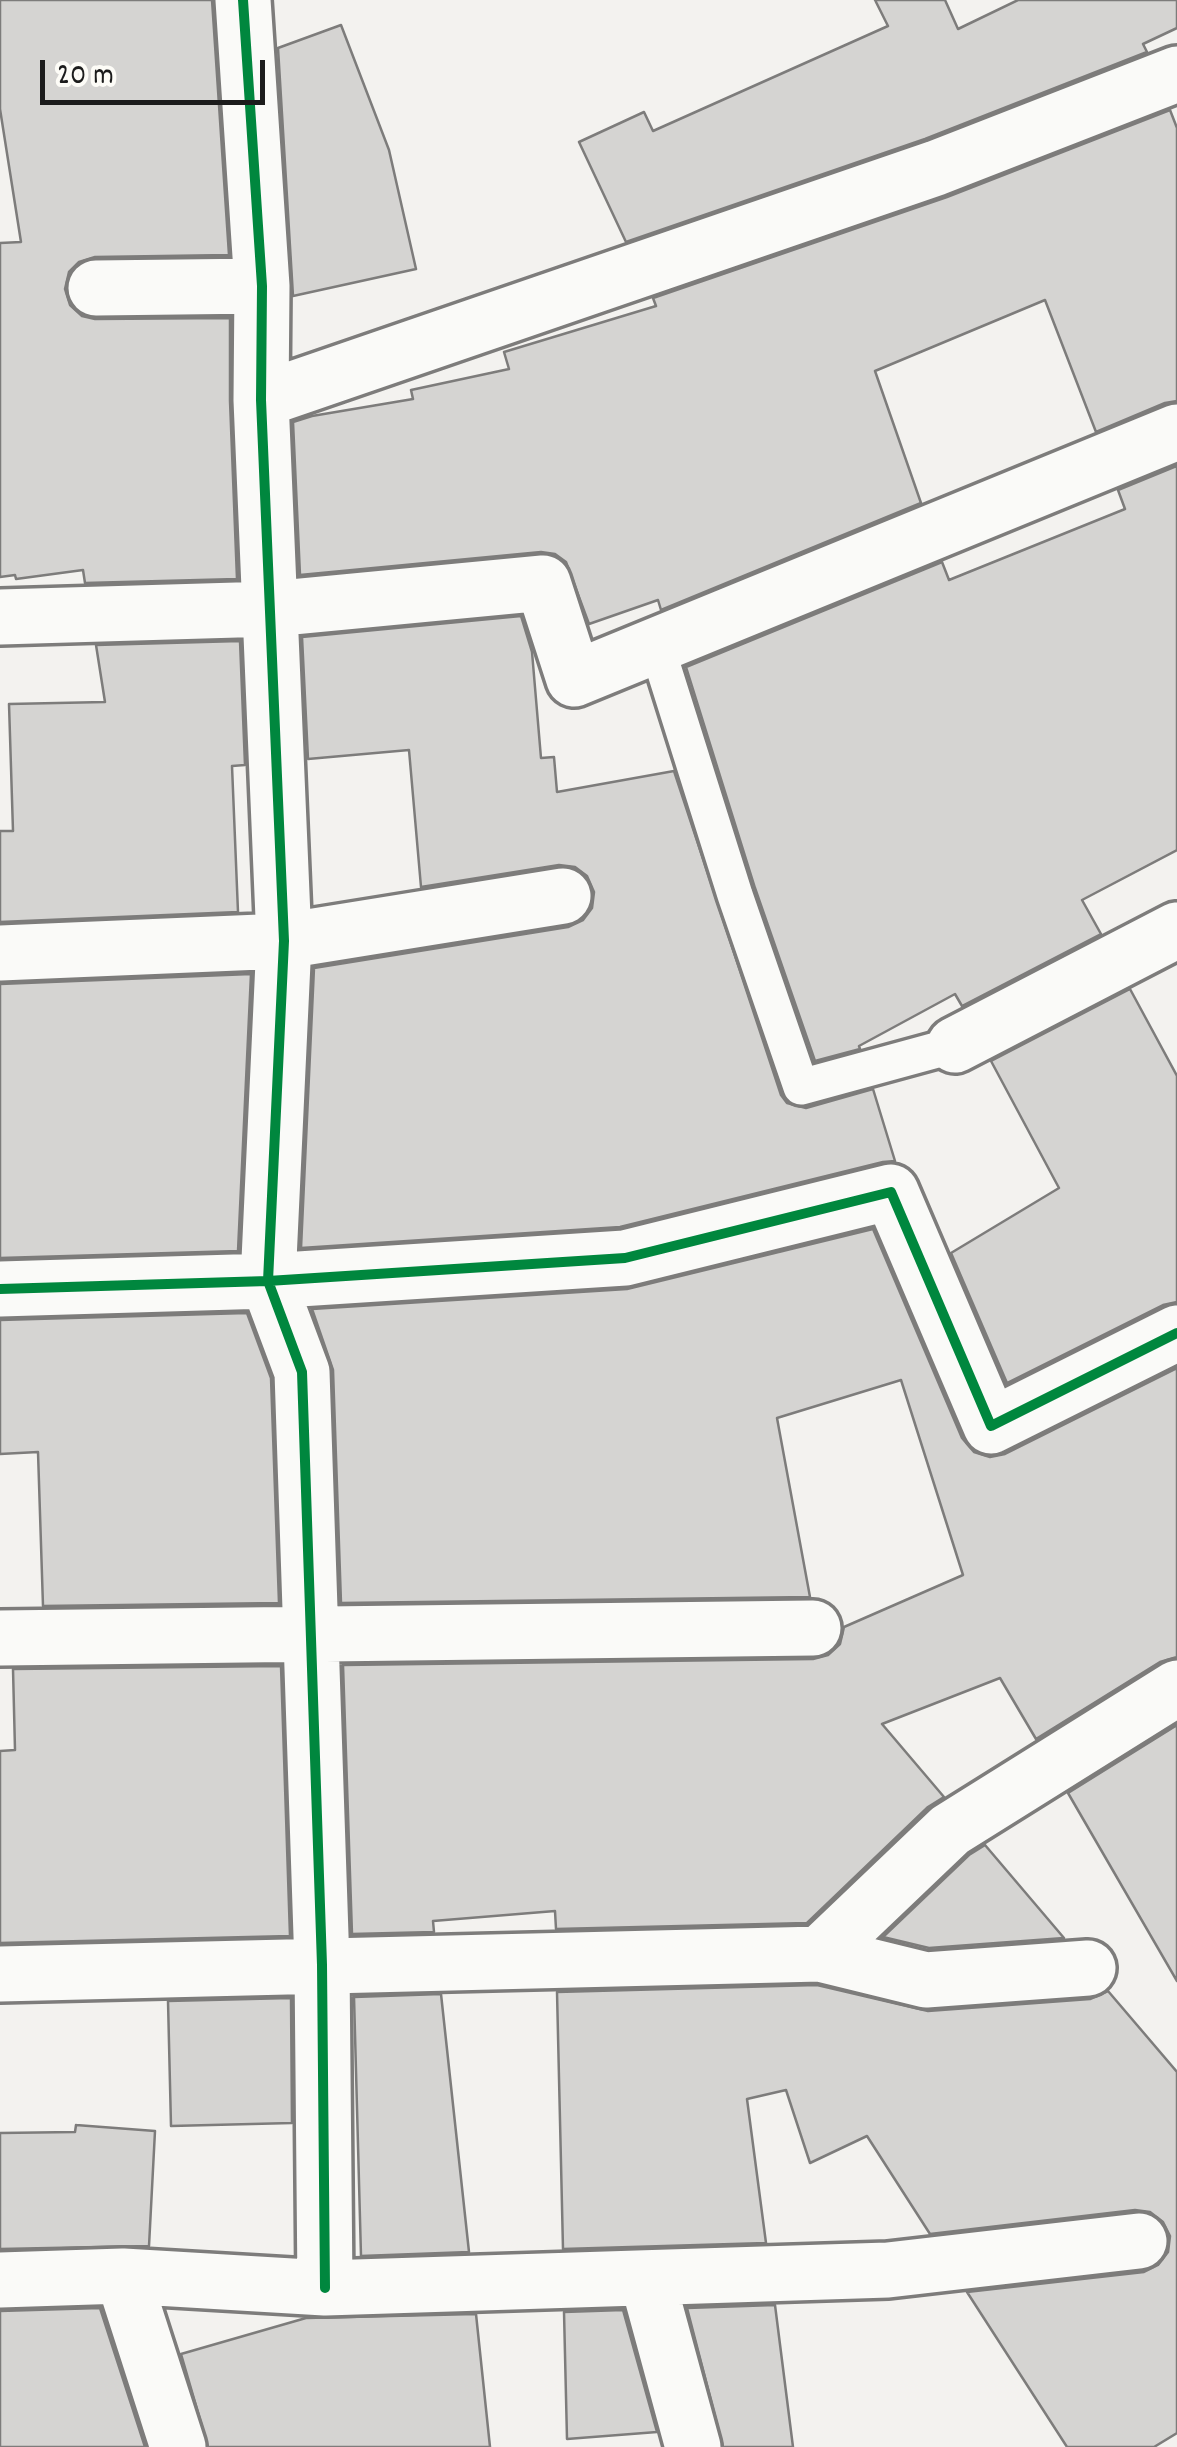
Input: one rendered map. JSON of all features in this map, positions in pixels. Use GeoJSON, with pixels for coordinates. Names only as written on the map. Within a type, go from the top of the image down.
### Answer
{"type":"FeatureCollection","features":[{"type":"Feature","properties":{"kind":"street"},"geometry":{"type":"LineString","coordinates":[[242,0],[262,286],[261,400],[284,941],[268,1281],[302,1372],[322,1965],[325,2288]]}},
{"type":"Feature","properties":{"kind":"street"},"geometry":{"type":"LineString","coordinates":[[261,400],[936,168],[1177,74]]}},
{"type":"Feature","properties":{"kind":"street"},"geometry":{"type":"LineString","coordinates":[[96,288],[262,286]]}},
{"type":"Feature","properties":{"kind":"street"},"geometry":{"type":"LineString","coordinates":[[0,617],[271,609],[543,583],[574,678],[1177,432]]}},
{"type":"Feature","properties":{"kind":"street"},"geometry":{"type":"LineString","coordinates":[[0,953],[284,941],[563,896]]}},
{"type":"Feature","properties":{"kind":"street"},"geometry":{"type":"LineString","coordinates":[[954,1045],[1177,930]]}},
{"type":"Feature","properties":{"kind":"street"},"geometry":{"type":"LineString","coordinates":[[0,1289],[268,1281],[625,1258],[891,1192],[990,1426],[1177,1333]]}},
{"type":"Feature","properties":{"kind":"street"},"geometry":{"type":"LineString","coordinates":[[0,1638],[813,1628]]}},
{"type":"Feature","properties":{"kind":"street"},"geometry":{"type":"LineString","coordinates":[[820,1954],[950,1830],[1177,1688]]}},
{"type":"Feature","properties":{"kind":"street"},"geometry":{"type":"LineString","coordinates":[[0,1974],[820,1954],[926,1980],[1088,1968]]}},
{"type":"Feature","properties":{"kind":"street"},"geometry":{"type":"LineString","coordinates":[[0,2280],[123,2276],[325,2288],[888,2270],[1139,2241]]}},
{"type":"Feature","properties":{"kind":"street"},"geometry":{"type":"LineString","coordinates":[[123,2276],[178,2447]]}},
{"type":"Feature","properties":{"kind":"street"},"geometry":{"type":"LineString","coordinates":[[646,2278],[693,2447]]}},
{"type":"Feature","properties":{"kind":"lane"},"geometry":{"type":"LineString","coordinates":[[656,644],[801,1088],[954,1045]]}},
{"type":"Feature","properties":{"kind":"building"},"geometry":{"type":"Polygon","coordinates":[[[0,0],[212,0],[229,255],[95,257],[79,262],[69,272],[65,289],[70,305],[82,316],[95,319],[230,318],[237,579],[85,583],[83,570],[16,579],[15,575],[0,577],[0,243],[21,242],[0,109],[0,0]]]}},
{"type":"Feature","properties":{"kind":"building"},"geometry":{"type":"Polygon","coordinates":[[[875,0],[945,0],[958,29],[1018,0],[1177,0],[1177,28],[1143,44],[1147,52],[925,139],[626,242],[579,142],[644,112],[653,131],[888,26],[875,0]]]}},
{"type":"Feature","properties":{"kind":"building"},"geometry":{"type":"Polygon","coordinates":[[[341,25],[389,150],[416,269],[293,296],[278,48],[341,25]]]}},
{"type":"Feature","properties":{"kind":"building"},"geometry":{"type":"Polygon","coordinates":[[[1170,110],[1177,128],[1177,401],[1096,432],[1045,300],[875,371],[921,503],[661,610],[658,600],[589,624],[566,562],[555,554],[541,552],[300,575],[293,422],[413,399],[411,390],[509,369],[504,352],[656,306],[653,298],[947,197],[1170,110]]]}},
{"type":"Feature","properties":{"kind":"building"},"geometry":{"type":"Polygon","coordinates":[[[1177,466],[1177,850],[1082,900],[1101,934],[962,1006],[955,994],[859,1046],[860,1049],[815,1061],[755,888],[686,667],[942,562],[949,580],[1125,509],[1118,490],[1177,466]]]}},
{"type":"Feature","properties":{"kind":"building"},"geometry":{"type":"Polygon","coordinates":[[[521,616],[532,652],[541,758],[554,757],[557,792],[674,771],[781,1095],[787,1103],[806,1108],[873,1089],[895,1161],[620,1227],[301,1248],[314,968],[568,927],[583,920],[592,908],[594,892],[587,876],[575,867],[559,865],[421,887],[409,750],[308,759],[302,637],[521,616]]]}},
{"type":"Feature","properties":{"kind":"building"},"geometry":{"type":"Polygon","coordinates":[[[240,641],[245,765],[232,766],[238,912],[0,922],[0,831],[13,831],[9,704],[105,702],[96,645],[240,641]]]}},
{"type":"Feature","properties":{"kind":"building"},"geometry":{"type":"Polygon","coordinates":[[[251,974],[238,1251],[0,1258],[0,984],[251,974]]]}},
{"type":"Feature","properties":{"kind":"building"},"geometry":{"type":"Polygon","coordinates":[[[1130,989],[1177,1076],[1177,1302],[1163,1305],[1007,1383],[951,1253],[1059,1188],[991,1061],[1130,989]]]}},
{"type":"Feature","properties":{"kind":"building"},"geometry":{"type":"Polygon","coordinates":[[[873,1229],[962,1438],[974,1452],[990,1457],[1005,1454],[1177,1368],[1177,1657],[1160,1662],[1036,1739],[1000,1678],[882,1724],[944,1797],[928,1807],[807,1923],[556,1929],[555,1911],[433,1921],[434,1932],[352,1934],[343,1665],[813,1659],[828,1655],[840,1644],[844,1627],[963,1575],[901,1380],[777,1418],[810,1597],[341,1603],[333,1370],[312,1309],[627,1289],[873,1229]]]}},
{"type":"Feature","properties":{"kind":"building"},"geometry":{"type":"Polygon","coordinates":[[[247,1313],[271,1378],[279,1603],[43,1606],[38,1452],[0,1454],[0,1320],[247,1313]]]}},
{"type":"Feature","properties":{"kind":"building"},"geometry":{"type":"Polygon","coordinates":[[[281,1666],[290,1936],[0,1943],[0,1751],[15,1750],[13,1669],[281,1666]]]}},
{"type":"Feature","properties":{"kind":"building"},"geometry":{"type":"Polygon","coordinates":[[[1177,1725],[1177,1981],[1068,1793],[1177,1725]]]}},
{"type":"Feature","properties":{"kind":"building"},"geometry":{"type":"Polygon","coordinates":[[[985,1845],[1064,1938],[929,1948],[883,1937],[969,1855],[985,1845]]]}},
{"type":"Feature","properties":{"kind":"building"},"geometry":{"type":"Polygon","coordinates":[[[817,1985],[928,2011],[1090,1999],[1108,1991],[1177,2072],[1177,2433],[1154,2447],[1067,2447],[967,2292],[1144,2272],[1158,2265],[1168,2252],[1170,2236],[1163,2222],[1150,2212],[1135,2210],[930,2234],[867,2136],[810,2163],[786,2090],[747,2099],[766,2243],[563,2249],[557,1992],[817,1985]]]}},
{"type":"Feature","properties":{"kind":"building"},"geometry":{"type":"Polygon","coordinates":[[[441,1994],[469,2252],[361,2256],[354,1997],[441,1994]]]}},
{"type":"Feature","properties":{"kind":"building"},"geometry":{"type":"Polygon","coordinates":[[[291,1998],[292,2123],[171,2126],[168,2001],[291,1998]]]}},
{"type":"Feature","properties":{"kind":"building"},"geometry":{"type":"Polygon","coordinates":[[[76,2125],[155,2131],[149,2246],[0,2249],[0,2133],[75,2132],[76,2125]]]}},
{"type":"Feature","properties":{"kind":"building"},"geometry":{"type":"Polygon","coordinates":[[[775,2305],[793,2447],[723,2447],[687,2308],[775,2305]]]}},
{"type":"Feature","properties":{"kind":"building"},"geometry":{"type":"Polygon","coordinates":[[[100,2308],[145,2447],[0,2447],[0,2311],[100,2308]]]}},
{"type":"Feature","properties":{"kind":"building"},"geometry":{"type":"Polygon","coordinates":[[[623,2310],[657,2432],[567,2439],[564,2312],[623,2310]]]}},
{"type":"Feature","properties":{"kind":"building"},"geometry":{"type":"Polygon","coordinates":[[[476,2314],[490,2447],[208,2447],[181,2354],[306,2318],[476,2314]]]}},
{"type":"Feature","properties":{"kind":"cycle path"},"geometry":{"type":"LineString","coordinates":[[243,0],[262,286],[261,400],[284,941],[268,1281],[302,1372],[322,1965],[325,2288]]}},
{"type":"Feature","properties":{"kind":"cycle path"},"geometry":{"type":"LineString","coordinates":[[0,1289],[268,1281],[625,1258],[891,1192],[991,1426],[1177,1333]]}}]}
